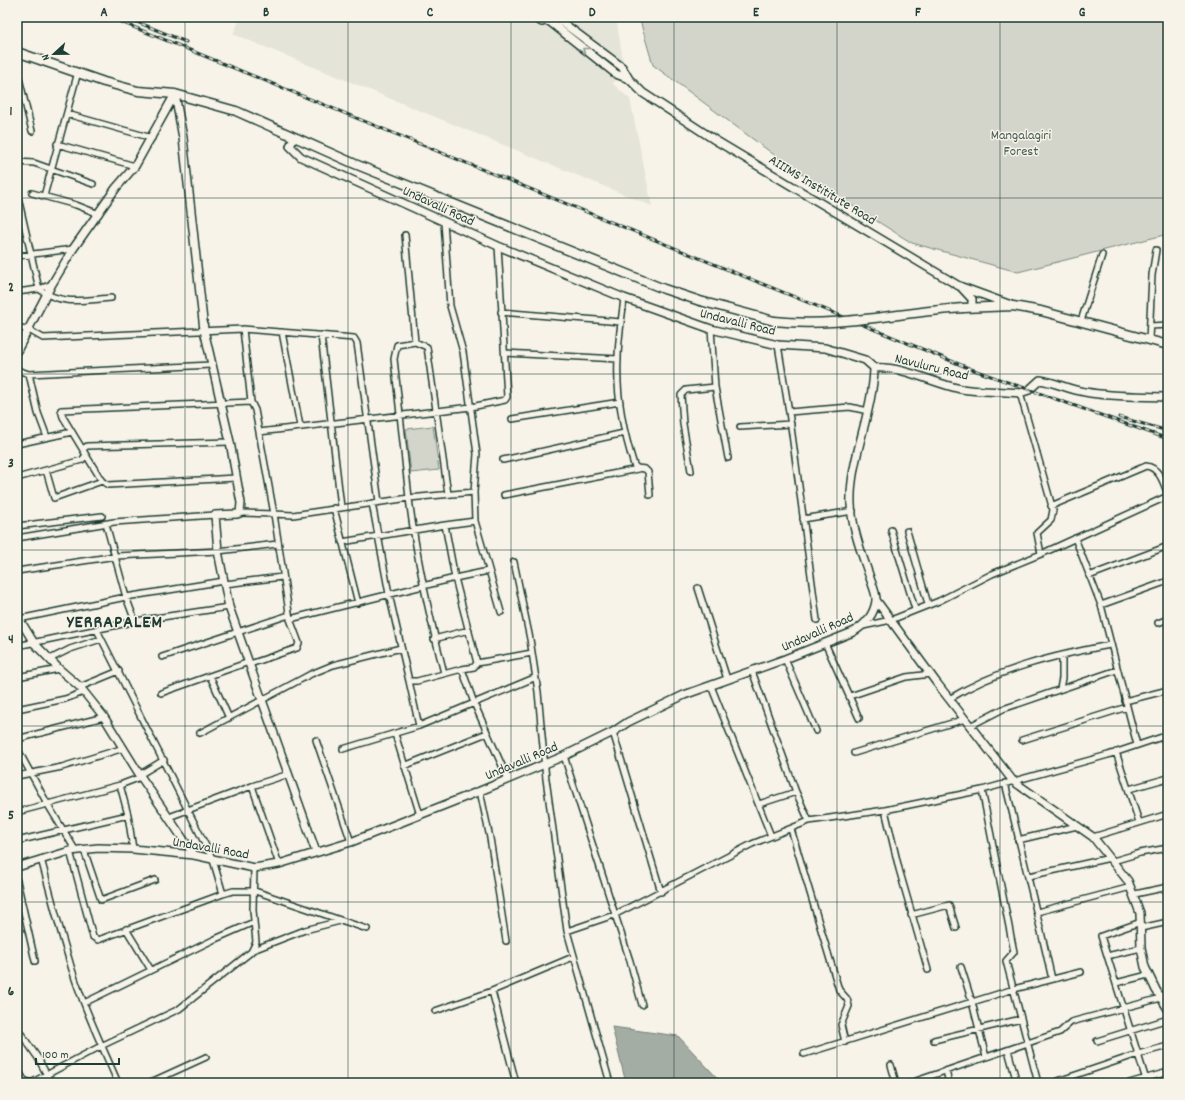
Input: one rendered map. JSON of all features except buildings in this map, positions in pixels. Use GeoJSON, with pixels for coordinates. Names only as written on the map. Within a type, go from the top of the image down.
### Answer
{"type":"FeatureCollection","features":[{"type":"Feature","properties":{"kind":"main road"},"geometry":{"type":"LineString","coordinates":[[17,52],[138,91],[175,94],[236,111],[362,167],[664,289],[700,301],[774,321],[796,324],[821,323],[966,307],[1013,306],[1081,321],[1168,345]]}},
{"type":"Feature","properties":{"kind":"street","name":"AIIIMS Instititute Road"},"geometry":{"type":"LineString","coordinates":[[534,17],[542,22],[552,18],[622,67],[629,79],[643,93],[715,140],[960,286],[1013,306]]}},
{"type":"Feature","properties":{"kind":"street"},"geometry":{"type":"LineString","coordinates":[[17,70],[32,131]]}},
{"type":"Feature","properties":{"kind":"street"},"geometry":{"type":"LineString","coordinates":[[44,196],[57,144],[78,72]]}},
{"type":"Feature","properties":{"kind":"street"},"geometry":{"type":"LineString","coordinates":[[17,351],[52,284],[73,249],[116,188],[135,166],[152,138],[175,94]]}},
{"type":"Feature","properties":{"kind":"street"},"geometry":{"type":"LineString","coordinates":[[175,94],[183,138],[204,330],[230,442],[241,503],[240,513]]}},
{"type":"Feature","properties":{"kind":"street"},"geometry":{"type":"LineString","coordinates":[[66,114],[152,138]]}},
{"type":"Feature","properties":{"kind":"street","name":"Undavalli Road"},"geometry":{"type":"LineString","coordinates":[[294,138],[290,146],[301,157],[498,246],[624,298],[711,329],[778,345],[825,348],[864,360],[874,368]]}},
{"type":"Feature","properties":{"kind":"street"},"geometry":{"type":"LineString","coordinates":[[57,144],[135,166]]}},
{"type":"Feature","properties":{"kind":"street"},"geometry":{"type":"LineString","coordinates":[[17,162],[34,163],[93,184]]}},
{"type":"Feature","properties":{"kind":"street"},"geometry":{"type":"LineString","coordinates":[[17,193],[39,289],[61,300],[74,301],[111,298]]}},
{"type":"Feature","properties":{"kind":"street"},"geometry":{"type":"LineString","coordinates":[[32,193],[76,204],[99,214]]}},
{"type":"Feature","properties":{"kind":"street"},"geometry":{"type":"LineString","coordinates":[[444,222],[450,306],[463,352],[477,454],[474,492],[475,521],[488,571],[501,612]]}},
{"type":"Feature","properties":{"kind":"street"},"geometry":{"type":"LineString","coordinates":[[405,235],[415,342]]}},
{"type":"Feature","properties":{"kind":"street"},"geometry":{"type":"LineString","coordinates":[[259,432],[300,426],[368,420],[401,414],[471,407],[504,401],[506,399],[505,353],[501,312],[498,246]]}},
{"type":"Feature","properties":{"kind":"street"},"geometry":{"type":"LineString","coordinates":[[17,256],[73,249]]}},
{"type":"Feature","properties":{"kind":"street"},"geometry":{"type":"LineString","coordinates":[[1149,340],[1152,275],[1156,250]]}},
{"type":"Feature","properties":{"kind":"street"},"geometry":{"type":"LineString","coordinates":[[1081,321],[1102,255]]}},
{"type":"Feature","properties":{"kind":"street"},"geometry":{"type":"LineString","coordinates":[[17,292],[39,289],[52,284]]}},
{"type":"Feature","properties":{"kind":"street"},"geometry":{"type":"LineString","coordinates":[[960,286],[972,299],[972,305],[966,307]]}},
{"type":"Feature","properties":{"kind":"street"},"geometry":{"type":"LineString","coordinates":[[624,298],[618,359],[620,402],[624,433],[634,465],[638,469]]}},
{"type":"Feature","properties":{"kind":"street"},"geometry":{"type":"LineString","coordinates":[[501,312],[621,322]]}},
{"type":"Feature","properties":{"kind":"street"},"geometry":{"type":"LineString","coordinates":[[1150,326],[1168,325]]}},
{"type":"Feature","properties":{"kind":"street"},"geometry":{"type":"LineString","coordinates":[[17,327],[29,330],[43,338],[243,329],[354,338],[356,340],[379,502]]}},
{"type":"Feature","properties":{"kind":"street"},"geometry":{"type":"LineString","coordinates":[[161,693],[298,647],[299,643],[289,617],[274,514],[255,410],[251,402],[243,329]]}},
{"type":"Feature","properties":{"kind":"street"},"geometry":{"type":"LineString","coordinates":[[711,329],[715,387],[728,458]]}},
{"type":"Feature","properties":{"kind":"street"},"geometry":{"type":"LineString","coordinates":[[282,332],[300,426]]}},
{"type":"Feature","properties":{"kind":"street"},"geometry":{"type":"LineString","coordinates":[[322,335],[341,507]]}},
{"type":"Feature","properties":{"kind":"street"},"geometry":{"type":"LineString","coordinates":[[444,673],[434,639],[413,532],[394,359],[397,345],[415,342],[427,347],[448,494]]}},
{"type":"Feature","properties":{"kind":"street"},"geometry":{"type":"LineString","coordinates":[[778,345],[791,424],[817,620]]}},
{"type":"Feature","properties":{"kind":"street"},"geometry":{"type":"LineString","coordinates":[[505,353],[618,359]]}},
{"type":"Feature","properties":{"kind":"street"},"geometry":{"type":"LineString","coordinates":[[17,370],[29,374],[211,365]]}},
{"type":"Feature","properties":{"kind":"street"},"geometry":{"type":"LineString","coordinates":[[874,368],[874,387],[853,480],[853,511],[856,532],[876,600],[949,699],[1013,781],[1093,837],[1112,859],[1133,891],[1140,913],[1141,948],[1148,975],[1168,1008]]}},
{"type":"Feature","properties":{"kind":"street","name":"Navuluru Road"},"geometry":{"type":"LineString","coordinates":[[874,368],[891,369],[962,389],[1020,393]]}},
{"type":"Feature","properties":{"kind":"street"},"geometry":{"type":"LineString","coordinates":[[29,374],[38,412],[47,437]]}},
{"type":"Feature","properties":{"kind":"street"},"geometry":{"type":"LineString","coordinates":[[1041,554],[1037,533],[1051,520],[1051,506],[1020,393],[1028,390],[1040,380],[1049,381],[1082,392],[1107,396],[1168,397]]}},
{"type":"Feature","properties":{"kind":"street"},"geometry":{"type":"LineString","coordinates":[[691,471],[683,424],[681,394],[686,390],[715,387]]}},
{"type":"Feature","properties":{"kind":"street"},"geometry":{"type":"LineString","coordinates":[[236,478],[108,485],[102,481],[72,432],[61,410],[221,402],[251,402]]}},
{"type":"Feature","properties":{"kind":"street"},"geometry":{"type":"LineString","coordinates":[[512,419],[620,402]]}},
{"type":"Feature","properties":{"kind":"street"},"geometry":{"type":"LineString","coordinates":[[789,412],[850,408],[868,411]]}},
{"type":"Feature","properties":{"kind":"street"},"geometry":{"type":"LineString","coordinates":[[740,427],[791,424]]}},
{"type":"Feature","properties":{"kind":"street"},"geometry":{"type":"LineString","coordinates":[[17,444],[72,432]]}},
{"type":"Feature","properties":{"kind":"street"},"geometry":{"type":"LineString","coordinates":[[503,460],[624,433]]}},
{"type":"Feature","properties":{"kind":"street"},"geometry":{"type":"LineString","coordinates":[[83,449],[87,446],[230,442]]}},
{"type":"Feature","properties":{"kind":"street"},"geometry":{"type":"LineString","coordinates":[[17,478],[82,460],[86,455]]}},
{"type":"Feature","properties":{"kind":"street"},"geometry":{"type":"LineString","coordinates":[[863,626],[891,620],[915,609],[939,601],[992,574],[1041,554],[1168,495],[1154,468],[1146,466],[1051,506]]}},
{"type":"Feature","properties":{"kind":"street"},"geometry":{"type":"LineString","coordinates":[[504,495],[638,469],[645,469],[648,472],[650,495]]}},
{"type":"Feature","properties":{"kind":"street"},"geometry":{"type":"LineString","coordinates":[[46,470],[54,498],[102,481]]}},
{"type":"Feature","properties":{"kind":"street"},"geometry":{"type":"LineString","coordinates":[[17,538],[106,524],[240,513],[293,515],[410,498],[474,492]]}},
{"type":"Feature","properties":{"kind":"street"},"geometry":{"type":"LineString","coordinates":[[372,503],[389,594],[419,726]]}},
{"type":"Feature","properties":{"kind":"street"},"geometry":{"type":"LineString","coordinates":[[334,508],[358,603]]}},
{"type":"Feature","properties":{"kind":"street"},"geometry":{"type":"LineString","coordinates":[[803,518],[853,511]]}},
{"type":"Feature","properties":{"kind":"street"},"geometry":{"type":"LineString","coordinates":[[215,515],[218,551],[229,607],[316,852]]}},
{"type":"Feature","properties":{"kind":"street"},"geometry":{"type":"LineString","coordinates":[[17,526],[102,516]]}},
{"type":"Feature","properties":{"kind":"street"},"geometry":{"type":"LineString","coordinates":[[342,542],[475,521]]}},
{"type":"Feature","properties":{"kind":"street"},"geometry":{"type":"LineString","coordinates":[[106,524],[126,597],[135,621]]}},
{"type":"Feature","properties":{"kind":"street"},"geometry":{"type":"LineString","coordinates":[[445,525],[455,578],[477,663]]}},
{"type":"Feature","properties":{"kind":"street"},"geometry":{"type":"LineString","coordinates":[[891,530],[915,609]]}},
{"type":"Feature","properties":{"kind":"street"},"geometry":{"type":"LineString","coordinates":[[907,531],[928,604]]}},
{"type":"Feature","properties":{"kind":"street"},"geometry":{"type":"LineString","coordinates":[[1075,538],[1101,605],[1110,646],[1137,745]]}},
{"type":"Feature","properties":{"kind":"street"},"geometry":{"type":"LineString","coordinates":[[17,571],[116,556],[218,551],[278,544]]}},
{"type":"Feature","properties":{"kind":"street"},"geometry":{"type":"LineString","coordinates":[[1089,576],[1168,546]]}},
{"type":"Feature","properties":{"kind":"street"},"geometry":{"type":"LineString","coordinates":[[514,562],[532,653],[534,678],[538,692],[545,764],[567,931],[573,957],[593,1018],[610,1083]]}},
{"type":"Feature","properties":{"kind":"street"},"geometry":{"type":"LineString","coordinates":[[162,657],[238,631],[289,617],[358,603],[423,585],[488,571]]}},
{"type":"Feature","properties":{"kind":"street"},"geometry":{"type":"LineString","coordinates":[[194,855],[140,776],[104,717],[82,690],[34,643],[18,617],[126,597],[224,583],[282,577]]}},
{"type":"Feature","properties":{"kind":"street"},"geometry":{"type":"LineString","coordinates":[[1101,605],[1168,581]]}},
{"type":"Feature","properties":{"kind":"street"},"geometry":{"type":"LineString","coordinates":[[698,588],[727,680]]}},
{"type":"Feature","properties":{"kind":"street","name":"Undavalli Road"},"geometry":{"type":"LineString","coordinates":[[17,867],[41,859],[98,848],[133,849],[194,855],[254,868],[279,864],[351,842],[564,756],[613,732],[628,722],[656,708],[853,632],[863,626],[870,617],[876,600]]}},
{"type":"Feature","properties":{"kind":"street"},"geometry":{"type":"LineString","coordinates":[[17,646],[135,621],[229,607]]}},
{"type":"Feature","properties":{"kind":"street"},"geometry":{"type":"LineString","coordinates":[[1158,623],[1168,619]]}},
{"type":"Feature","properties":{"kind":"street"},"geometry":{"type":"LineString","coordinates":[[97,630],[164,760],[213,860],[223,894]]}},
{"type":"Feature","properties":{"kind":"street"},"geometry":{"type":"LineString","coordinates":[[434,639],[469,630]]}},
{"type":"Feature","properties":{"kind":"street"},"geometry":{"type":"LineString","coordinates":[[50,659],[64,652],[101,639]]}},
{"type":"Feature","properties":{"kind":"street"},"geometry":{"type":"LineString","coordinates":[[825,643],[859,718]]}},
{"type":"Feature","properties":{"kind":"street"},"geometry":{"type":"LineString","coordinates":[[949,699],[984,680],[1062,655],[1110,646]]}},
{"type":"Feature","properties":{"kind":"street"},"geometry":{"type":"LineString","coordinates":[[200,733],[290,684],[333,665],[402,648]]}},
{"type":"Feature","properties":{"kind":"street"},"geometry":{"type":"LineString","coordinates":[[409,681],[417,681],[444,673],[474,667],[477,663],[532,653]]}},
{"type":"Feature","properties":{"kind":"street"},"geometry":{"type":"LineString","coordinates":[[1060,689],[1062,678],[1062,655]]}},
{"type":"Feature","properties":{"kind":"street"},"geometry":{"type":"LineString","coordinates":[[785,659],[816,731]]}},
{"type":"Feature","properties":{"kind":"street"},"geometry":{"type":"LineString","coordinates":[[17,677],[59,669]]}},
{"type":"Feature","properties":{"kind":"street"},"geometry":{"type":"LineString","coordinates":[[462,669],[474,703],[508,779]]}},
{"type":"Feature","properties":{"kind":"street"},"geometry":{"type":"LineString","coordinates":[[752,670],[796,792],[809,821]]}},
{"type":"Feature","properties":{"kind":"street"},"geometry":{"type":"LineString","coordinates":[[970,726],[1003,709],[1117,670]]}},
{"type":"Feature","properties":{"kind":"street"},"geometry":{"type":"LineString","coordinates":[[17,708],[65,699],[119,671]]}},
{"type":"Feature","properties":{"kind":"street"},"geometry":{"type":"LineString","coordinates":[[850,696],[906,677],[931,674]]}},
{"type":"Feature","properties":{"kind":"street"},"geometry":{"type":"LineString","coordinates":[[210,676],[229,718]]}},
{"type":"Feature","properties":{"kind":"street"},"geometry":{"type":"LineString","coordinates":[[343,749],[419,726],[534,678]]}},
{"type":"Feature","properties":{"kind":"street"},"geometry":{"type":"LineString","coordinates":[[711,686],[771,836]]}},
{"type":"Feature","properties":{"kind":"street"},"geometry":{"type":"LineString","coordinates":[[1125,702],[1168,690]]}},
{"type":"Feature","properties":{"kind":"street"},"geometry":{"type":"LineString","coordinates":[[1022,740],[1127,707]]}},
{"type":"Feature","properties":{"kind":"street"},"geometry":{"type":"LineString","coordinates":[[17,739],[104,717]]}},
{"type":"Feature","properties":{"kind":"street"},"geometry":{"type":"LineString","coordinates":[[854,754],[965,719]]}},
{"type":"Feature","properties":{"kind":"street"},"geometry":{"type":"LineString","coordinates":[[613,732],[661,892]]}},
{"type":"Feature","properties":{"kind":"street"},"geometry":{"type":"LineString","coordinates":[[404,766],[487,733]]}},
{"type":"Feature","properties":{"kind":"street"},"geometry":{"type":"LineString","coordinates":[[395,734],[420,814]]}},
{"type":"Feature","properties":{"kind":"street"},"geometry":{"type":"LineString","coordinates":[[567,931],[614,915],[771,836],[809,821],[885,810],[982,790],[1116,752],[1168,735]]}},
{"type":"Feature","properties":{"kind":"street"},"geometry":{"type":"LineString","coordinates":[[316,740],[351,842]]}},
{"type":"Feature","properties":{"kind":"street"},"geometry":{"type":"LineString","coordinates":[[17,748],[48,805],[77,851],[101,900],[155,880]]}},
{"type":"Feature","properties":{"kind":"street"},"geometry":{"type":"LineString","coordinates":[[17,776],[62,767],[124,748]]}},
{"type":"Feature","properties":{"kind":"street"},"geometry":{"type":"LineString","coordinates":[[1116,752],[1139,822]]}},
{"type":"Feature","properties":{"kind":"street"},"geometry":{"type":"LineString","coordinates":[[564,756],[630,961],[642,1006]]}},
{"type":"Feature","properties":{"kind":"street"},"geometry":{"type":"LineString","coordinates":[[17,812],[120,785],[140,776],[164,760]]}},
{"type":"Feature","properties":{"kind":"street"},"geometry":{"type":"LineString","coordinates":[[169,817],[289,774]]}},
{"type":"Feature","properties":{"kind":"street"},"geometry":{"type":"LineString","coordinates":[[1129,790],[1168,778]]}},
{"type":"Feature","properties":{"kind":"street"},"geometry":{"type":"LineString","coordinates":[[1005,783],[1018,840],[1029,876],[1052,979]]}},
{"type":"Feature","properties":{"kind":"street"},"geometry":{"type":"LineString","coordinates":[[120,785],[128,815],[133,849]]}},
{"type":"Feature","properties":{"kind":"street"},"geometry":{"type":"LineString","coordinates":[[252,786],[279,864]]}},
{"type":"Feature","properties":{"kind":"street"},"geometry":{"type":"LineString","coordinates":[[982,790],[1014,952],[1006,961],[1038,1083]]}},
{"type":"Feature","properties":{"kind":"street"},"geometry":{"type":"LineString","coordinates":[[480,791],[490,838],[506,941]]}},
{"type":"Feature","properties":{"kind":"street"},"geometry":{"type":"LineString","coordinates":[[759,804],[796,792]]}},
{"type":"Feature","properties":{"kind":"street"},"geometry":{"type":"LineString","coordinates":[[885,810],[911,915],[928,970]]}},
{"type":"Feature","properties":{"kind":"street"},"geometry":{"type":"LineString","coordinates":[[1093,837],[1168,814]]}},
{"type":"Feature","properties":{"kind":"street"},"geometry":{"type":"LineString","coordinates":[[17,841],[128,815]]}},
{"type":"Feature","properties":{"kind":"street"},"geometry":{"type":"LineString","coordinates":[[1018,840],[1076,826]]}},
{"type":"Feature","properties":{"kind":"street"},"geometry":{"type":"LineString","coordinates":[[791,828],[839,990],[847,999],[849,1006],[841,1025],[845,1042]]}},
{"type":"Feature","properties":{"kind":"street"},"geometry":{"type":"LineString","coordinates":[[1029,876],[1168,848]]}},
{"type":"Feature","properties":{"kind":"street"},"geometry":{"type":"LineString","coordinates":[[77,851],[94,938],[98,940],[233,891],[254,891],[367,929]]}},
{"type":"Feature","properties":{"kind":"street"},"geometry":{"type":"LineString","coordinates":[[41,859],[68,956],[84,1003],[118,1083]]}},
{"type":"Feature","properties":{"kind":"street"},"geometry":{"type":"LineString","coordinates":[[253,950],[256,942],[252,899],[254,891],[254,868]]}},
{"type":"Feature","properties":{"kind":"street"},"geometry":{"type":"LineString","coordinates":[[17,881],[35,960]]}},
{"type":"Feature","properties":{"kind":"street"},"geometry":{"type":"LineString","coordinates":[[1037,912],[1133,891],[1168,887]]}},
{"type":"Feature","properties":{"kind":"street"},"geometry":{"type":"LineString","coordinates":[[911,915],[949,906],[956,928]]}},
{"type":"Feature","properties":{"kind":"street"},"geometry":{"type":"LineString","coordinates":[[17,1068],[24,1080],[31,1083],[101,1046],[179,1008],[253,950],[305,930],[341,920]]}},
{"type":"Feature","properties":{"kind":"street"},"geometry":{"type":"LineString","coordinates":[[84,1003],[254,922]]}},
{"type":"Feature","properties":{"kind":"street"},"geometry":{"type":"LineString","coordinates":[[1147,1081],[1107,956],[1102,934],[1141,925],[1168,922]]}},
{"type":"Feature","properties":{"kind":"street"},"geometry":{"type":"LineString","coordinates":[[126,929],[151,970]]}},
{"type":"Feature","properties":{"kind":"street"},"geometry":{"type":"LineString","coordinates":[[1107,956],[1141,948]]}},
{"type":"Feature","properties":{"kind":"street"},"geometry":{"type":"LineString","coordinates":[[435,1011],[492,991],[573,957]]}},
{"type":"Feature","properties":{"kind":"street"},"geometry":{"type":"LineString","coordinates":[[961,967],[972,1002],[986,1057]]}},
{"type":"Feature","properties":{"kind":"street"},"geometry":{"type":"LineString","coordinates":[[804,1054],[1014,989],[1081,972]]}},
{"type":"Feature","properties":{"kind":"street"},"geometry":{"type":"LineString","coordinates":[[1116,983],[1148,975]]}},
{"type":"Feature","properties":{"kind":"street"},"geometry":{"type":"LineString","coordinates":[[492,991],[516,1083]]}},
{"type":"Feature","properties":{"kind":"street"},"geometry":{"type":"LineString","coordinates":[[910,1083],[1060,1032],[1071,1022],[1161,998]]}},
{"type":"Feature","properties":{"kind":"street"},"geometry":{"type":"LineString","coordinates":[[934,1040],[1021,1019]]}},
{"type":"Feature","properties":{"kind":"street"},"geometry":{"type":"LineString","coordinates":[[1097,1041],[1168,1019]]}},
{"type":"Feature","properties":{"kind":"street"},"geometry":{"type":"LineString","coordinates":[[17,1028],[38,1058],[51,1083]]}},
{"type":"Feature","properties":{"kind":"street"},"geometry":{"type":"LineString","coordinates":[[1052,1083],[1138,1054],[1168,1046]]}},
{"type":"Feature","properties":{"kind":"street"},"geometry":{"type":"LineString","coordinates":[[1008,1050],[1017,1083]]}},
{"type":"Feature","properties":{"kind":"street"},"geometry":{"type":"LineString","coordinates":[[149,1083],[206,1057]]}},
{"type":"Feature","properties":{"kind":"street"},"geometry":{"type":"LineString","coordinates":[[891,1064],[896,1083]]}},
{"type":"Feature","properties":{"kind":"street"},"geometry":{"type":"LineString","coordinates":[[946,1071],[949,1083]]}},
{"type":"Feature","properties":{"kind":"street"},"geometry":{"type":"LineString","coordinates":[[1129,1083],[1147,1081],[1168,1072]]}},
{"type":"Feature","properties":{"kind":"street"},"geometry":{"type":"LineString","coordinates":[[18,1083],[24,1080]]}},
{"type":"Feature","properties":{"kind":"shaded area"},"geometry":{"type":"Polygon","coordinates":[[[241,17],[616,17],[624,67],[613,84],[630,99],[652,206],[233,34],[241,17]]]}},
{"type":"Feature","properties":{"kind":"shaded area"},"geometry":{"type":"Polygon","coordinates":[[[612,1027],[678,1036],[722,1083],[626,1083],[612,1027]]]}},
{"type":"Feature","properties":{"kind":"green space","name":"Mangalagiri Forest"},"geometry":{"type":"Polygon","coordinates":[[[639,17],[1168,17],[1168,234],[1018,272],[912,243],[792,168],[653,65],[639,17]]]}},
{"type":"Feature","properties":{"kind":"green space"},"geometry":{"type":"Polygon","coordinates":[[[433,426],[439,470],[411,473],[406,429],[433,426]]]}},
{"type":"Feature","properties":{"kind":"railway"},"geometry":{"type":"LineString","coordinates":[[109,17],[971,369],[1168,439]]}},
{"type":"Feature","properties":{"kind":"railway"},"geometry":{"type":"LineString","coordinates":[[125,17],[186,42]]}},
{"type":"Feature","properties":{"kind":"railway"},"geometry":{"type":"LineString","coordinates":[[1119,417],[1168,431]]}},
{"type":"Feature","properties":{"kind":"district","name":"YERRAPALEM"},"geometry":{"type":"Point","coordinates":[115,621]}}]}
